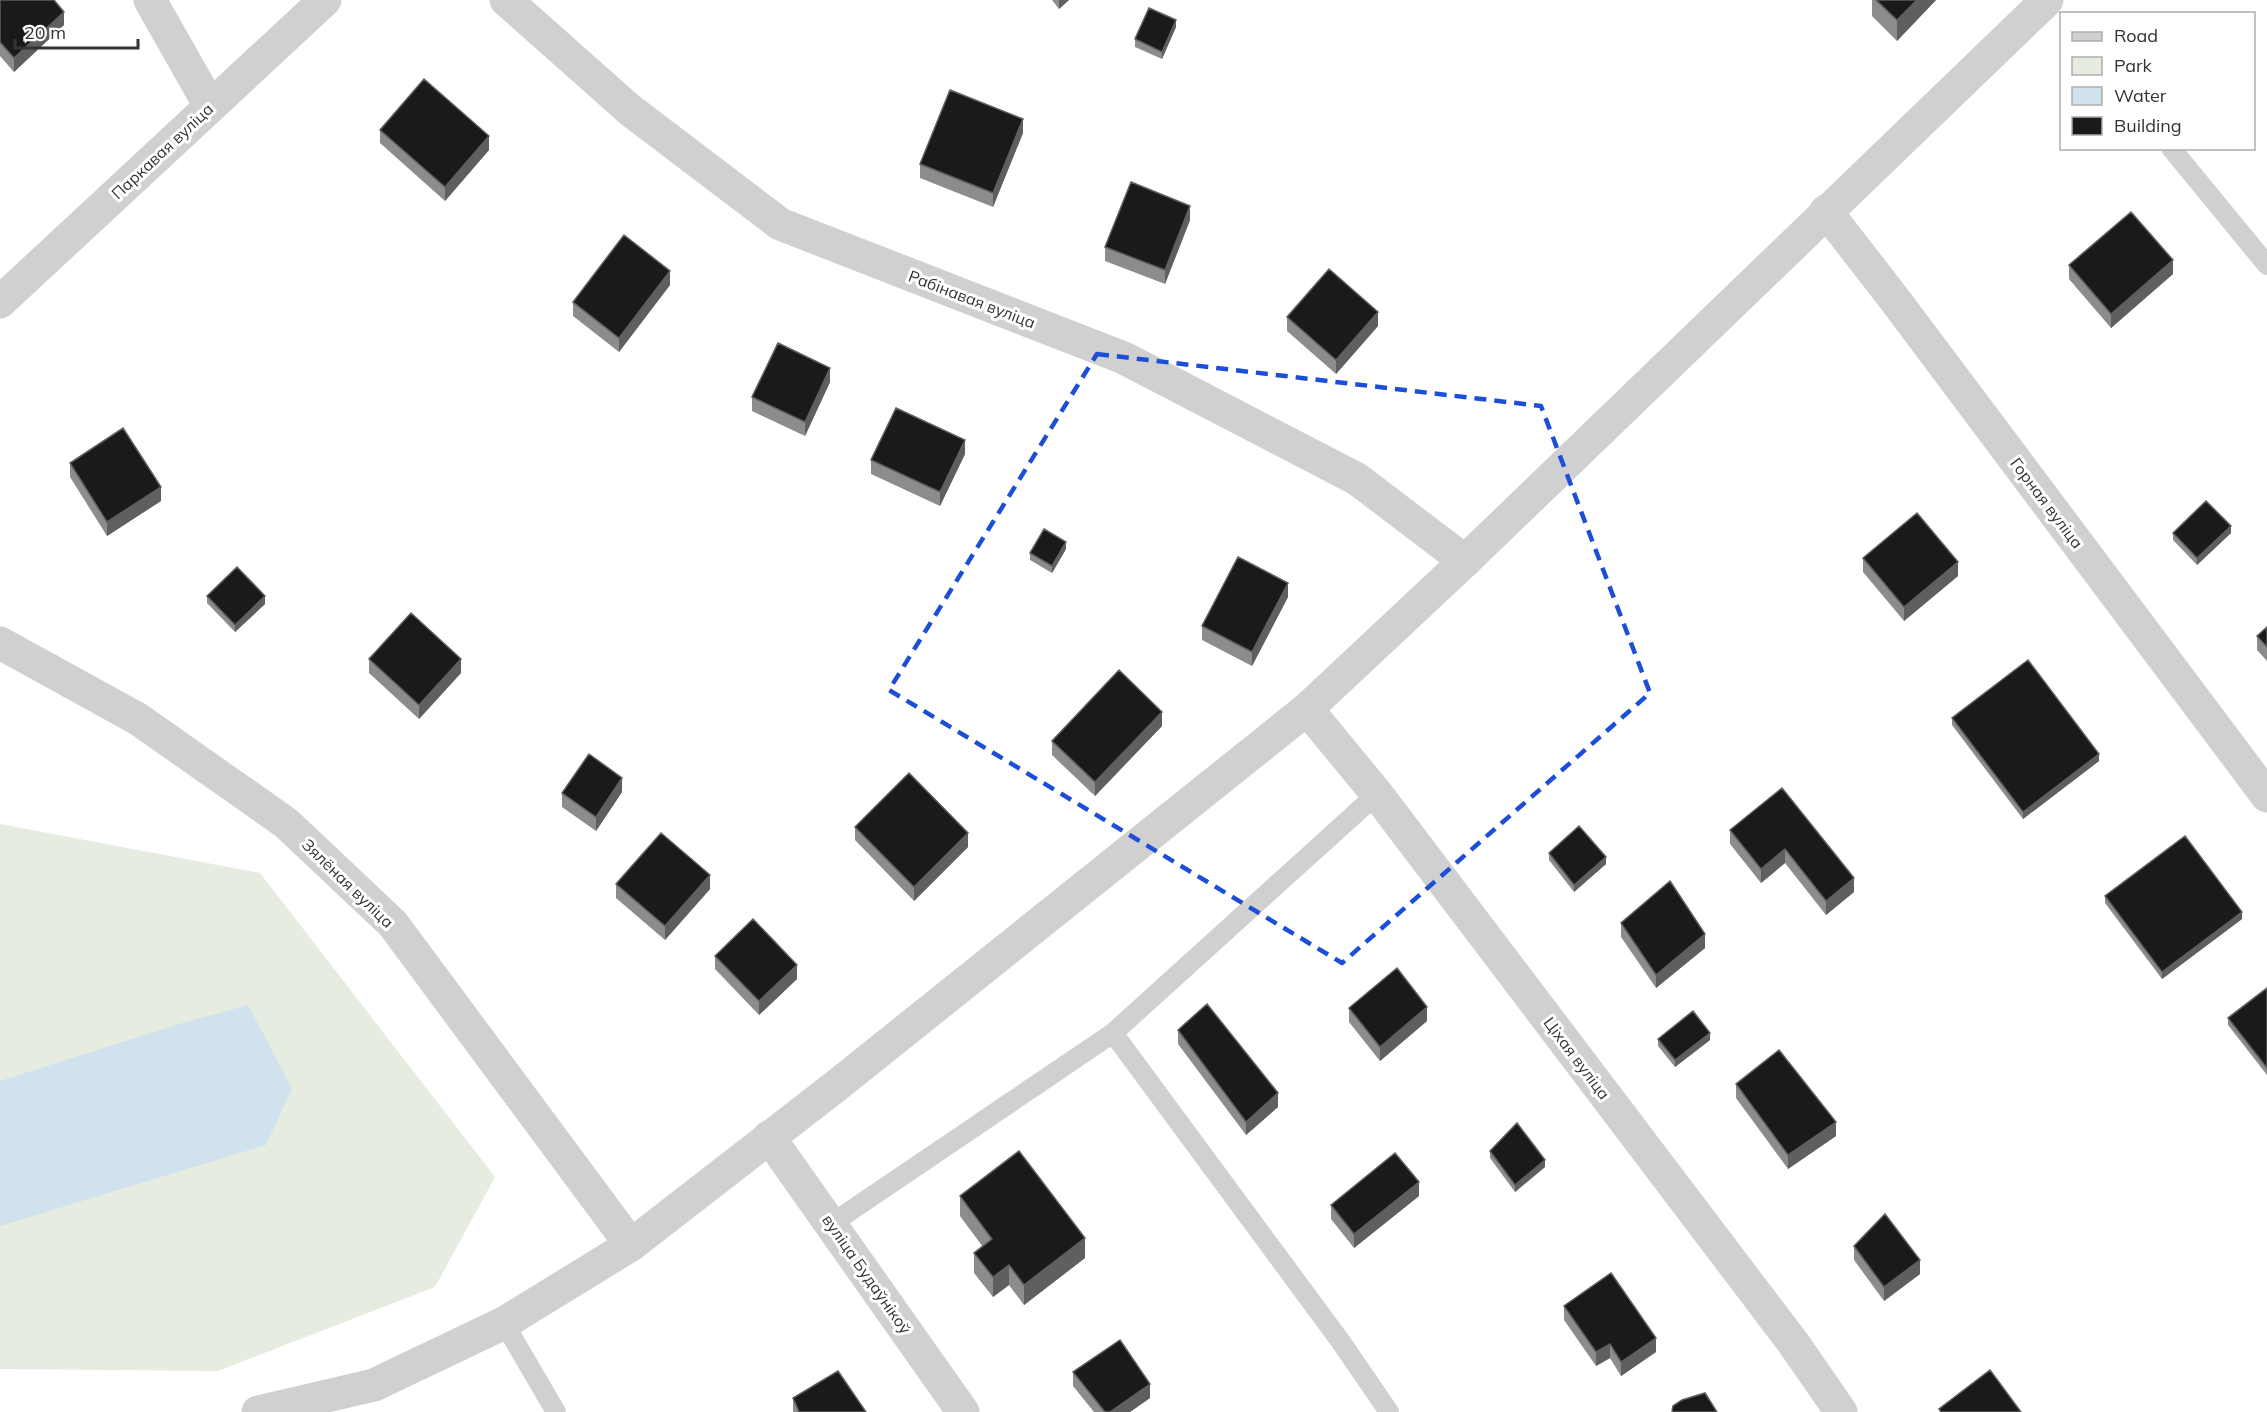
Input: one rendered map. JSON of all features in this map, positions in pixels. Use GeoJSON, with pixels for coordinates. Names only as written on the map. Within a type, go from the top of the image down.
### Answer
{"type":"FeatureCollection","features":[{"type":"Feature","properties":{"kind":"street"},"geometry":{"type":"LineString","coordinates":[[150,0],[210,106]]}},
{"type":"Feature","properties":{"kind":"street","name":"Паркавая вуліца"},"geometry":{"type":"LineString","coordinates":[[0,302],[325,0]]}},
{"type":"Feature","properties":{"kind":"street","name":"Рабінавая вуліца"},"geometry":{"type":"LineString","coordinates":[[506,0],[630,111],[780,224],[1124,358],[1357,479],[1465,561]]}},
{"type":"Feature","properties":{"kind":"street"},"geometry":{"type":"LineString","coordinates":[[258,1412],[374,1385],[504,1323],[631,1245],[845,1079],[1307,709],[1465,561],[1826,211],[2048,0]]}},
{"type":"Feature","properties":{"kind":"street","name":"Горная вуліца"},"geometry":{"type":"LineString","coordinates":[[1826,211],[2267,796]]}},
{"type":"Feature","properties":{"kind":"street","name":"Зялёная вуліца"},"geometry":{"type":"LineString","coordinates":[[0,644],[138,719],[286,823],[393,924],[631,1245]]}},
{"type":"Feature","properties":{"kind":"street","name":"Ціхая вуліца"},"geometry":{"type":"LineString","coordinates":[[1307,709],[1377,794],[1794,1344],[1842,1412]]}},
{"type":"Feature","properties":{"kind":"street","name":"вуліца Будаўнікоў"},"geometry":{"type":"LineString","coordinates":[[769,1137],[963,1412]]}},
{"type":"Feature","properties":{"kind":"lane"},"geometry":{"type":"LineString","coordinates":[[2048,0],[2060,14]]}},
{"type":"Feature","properties":{"kind":"lane"},"geometry":{"type":"LineString","coordinates":[[2173,150],[2267,265]]}},
{"type":"Feature","properties":{"kind":"lane"},"geometry":{"type":"LineString","coordinates":[[831,1224],[1113,1033],[1377,794]]}},
{"type":"Feature","properties":{"kind":"lane"},"geometry":{"type":"LineString","coordinates":[[1113,1033],[1341,1342],[1389,1412]]}},
{"type":"Feature","properties":{"kind":"lane"},"geometry":{"type":"LineString","coordinates":[[504,1323],[556,1412]]}},
{"type":"Feature","properties":{"kind":"highlighted area"},"geometry":{"type":"Polygon","coordinates":[[[1097,354],[1541,406],[1650,693],[1342,963],[889,690],[1097,354]]]}},
{"type":"Feature","properties":{"kind":"green space"},"geometry":{"type":"Polygon","coordinates":[[[0,824],[260,873],[495,1177],[435,1287],[218,1371],[0,1369],[0,824]]]}},
{"type":"Feature","properties":{"kind":"water"},"geometry":{"type":"Polygon","coordinates":[[[248,1005],[292,1088],[266,1145],[0,1226],[0,1081],[179,1024],[248,1005]]]}},
{"type":"Feature","properties":{"kind":"building"},"geometry":{"type":"Polygon","coordinates":[[[0,0],[54,0],[64,12],[14,58],[0,42],[0,0]]]}},
{"type":"Feature","properties":{"kind":"building"},"geometry":{"type":"Polygon","coordinates":[[[1876,0],[1917,0],[1897,20],[1876,0]]]}},
{"type":"Feature","properties":{"kind":"building"},"geometry":{"type":"Polygon","coordinates":[[[1149,8],[1176,20],[1162,52],[1135,39],[1149,8]]]}},
{"type":"Feature","properties":{"kind":"building"},"geometry":{"type":"Polygon","coordinates":[[[424,79],[489,136],[445,187],[380,130],[424,79]]]}},
{"type":"Feature","properties":{"kind":"building"},"geometry":{"type":"Polygon","coordinates":[[[950,90],[1023,119],[993,193],[920,164],[950,90]]]}},
{"type":"Feature","properties":{"kind":"building"},"geometry":{"type":"Polygon","coordinates":[[[1131,182],[1190,206],[1165,270],[1105,247],[1131,182]]]}},
{"type":"Feature","properties":{"kind":"building"},"geometry":{"type":"Polygon","coordinates":[[[2131,212],[2173,260],[2111,314],[2069,265],[2131,212]]]}},
{"type":"Feature","properties":{"kind":"building"},"geometry":{"type":"Polygon","coordinates":[[[624,235],[670,271],[619,338],[573,302],[624,235]]]}},
{"type":"Feature","properties":{"kind":"building"},"geometry":{"type":"Polygon","coordinates":[[[1329,269],[1378,312],[1336,360],[1287,317],[1329,269]]]}},
{"type":"Feature","properties":{"kind":"building"},"geometry":{"type":"Polygon","coordinates":[[[778,343],[830,368],[805,422],[752,397],[778,343]]]}},
{"type":"Feature","properties":{"kind":"building"},"geometry":{"type":"Polygon","coordinates":[[[896,408],[965,440],[940,492],[871,460],[896,408]]]}},
{"type":"Feature","properties":{"kind":"building"},"geometry":{"type":"Polygon","coordinates":[[[123,428],[161,487],[107,522],[70,463],[123,428]]]}},
{"type":"Feature","properties":{"kind":"building"},"geometry":{"type":"Polygon","coordinates":[[[2206,501],[2231,526],[2197,558],[2173,533],[2206,501]]]}},
{"type":"Feature","properties":{"kind":"building"},"geometry":{"type":"Polygon","coordinates":[[[1917,513],[1958,562],[1904,607],[1863,558],[1917,513]]]}},
{"type":"Feature","properties":{"kind":"building"},"geometry":{"type":"Polygon","coordinates":[[[1044,529],[1066,542],[1052,566],[1030,553],[1044,529]]]}},
{"type":"Feature","properties":{"kind":"building"},"geometry":{"type":"Polygon","coordinates":[[[1238,557],[1288,583],[1252,652],[1202,626],[1238,557]]]}},
{"type":"Feature","properties":{"kind":"building"},"geometry":{"type":"Polygon","coordinates":[[[237,567],[265,596],[235,625],[207,596],[237,567]]]}},
{"type":"Feature","properties":{"kind":"building"},"geometry":{"type":"Polygon","coordinates":[[[411,613],[461,659],[419,705],[369,659],[411,613]]]}},
{"type":"Feature","properties":{"kind":"building"},"geometry":{"type":"Polygon","coordinates":[[[2267,627],[2267,647],[2257,636],[2267,627]]]}},
{"type":"Feature","properties":{"kind":"building"},"geometry":{"type":"Polygon","coordinates":[[[2028,660],[2099,754],[2023,812],[1952,718],[2028,660]]]}},
{"type":"Feature","properties":{"kind":"building"},"geometry":{"type":"Polygon","coordinates":[[[1119,670],[1162,712],[1095,782],[1052,741],[1119,670]]]}},
{"type":"Feature","properties":{"kind":"building"},"geometry":{"type":"Polygon","coordinates":[[[589,754],[622,778],[596,817],[562,793],[589,754]]]}},
{"type":"Feature","properties":{"kind":"building"},"geometry":{"type":"Polygon","coordinates":[[[909,773],[968,833],[914,887],[855,827],[909,773]]]}},
{"type":"Feature","properties":{"kind":"building"},"geometry":{"type":"Polygon","coordinates":[[[1782,788],[1854,878],[1826,901],[1785,849],[1761,869],[1730,830],[1782,788]]]}},
{"type":"Feature","properties":{"kind":"building"},"geometry":{"type":"Polygon","coordinates":[[[1579,826],[1606,857],[1574,885],[1549,853],[1579,826]]]}},
{"type":"Feature","properties":{"kind":"building"},"geometry":{"type":"Polygon","coordinates":[[[661,833],[710,875],[665,926],[616,884],[661,833]]]}},
{"type":"Feature","properties":{"kind":"building"},"geometry":{"type":"Polygon","coordinates":[[[2185,836],[2242,912],[2162,972],[2105,896],[2185,836]]]}},
{"type":"Feature","properties":{"kind":"building"},"geometry":{"type":"Polygon","coordinates":[[[1670,881],[1705,934],[1656,975],[1621,923],[1670,881]]]}},
{"type":"Feature","properties":{"kind":"building"},"geometry":{"type":"Polygon","coordinates":[[[753,919],[797,965],[759,1001],[715,956],[753,919]]]}},
{"type":"Feature","properties":{"kind":"building"},"geometry":{"type":"Polygon","coordinates":[[[1397,968],[1427,1007],[1380,1047],[1349,1008],[1397,968]]]}},
{"type":"Feature","properties":{"kind":"building"},"geometry":{"type":"Polygon","coordinates":[[[2267,988],[2267,1068],[2228,1018],[2267,988]]]}},
{"type":"Feature","properties":{"kind":"building"},"geometry":{"type":"Polygon","coordinates":[[[1207,1004],[1278,1093],[1246,1122],[1178,1030],[1207,1004]]]}},
{"type":"Feature","properties":{"kind":"building"},"geometry":{"type":"Polygon","coordinates":[[[1693,1011],[1710,1033],[1675,1060],[1658,1039],[1693,1011]]]}},
{"type":"Feature","properties":{"kind":"building"},"geometry":{"type":"Polygon","coordinates":[[[1779,1050],[1836,1122],[1788,1155],[1736,1084],[1779,1050]]]}},
{"type":"Feature","properties":{"kind":"building"},"geometry":{"type":"Polygon","coordinates":[[[1517,1123],[1545,1160],[1515,1185],[1490,1151],[1517,1123]]]}},
{"type":"Feature","properties":{"kind":"building"},"geometry":{"type":"Polygon","coordinates":[[[1019,1151],[1085,1238],[1024,1285],[1009,1265],[993,1277],[974,1253],[992,1239],[960,1196],[1019,1151]]]}},
{"type":"Feature","properties":{"kind":"building"},"geometry":{"type":"Polygon","coordinates":[[[1395,1153],[1419,1182],[1354,1234],[1331,1205],[1395,1153]]]}},
{"type":"Feature","properties":{"kind":"building"},"geometry":{"type":"Polygon","coordinates":[[[1885,1214],[1920,1260],[1884,1287],[1854,1246],[1885,1214]]]}},
{"type":"Feature","properties":{"kind":"building"},"geometry":{"type":"Polygon","coordinates":[[[1611,1273],[1656,1338],[1621,1362],[1610,1344],[1596,1352],[1564,1306],[1611,1273]]]}},
{"type":"Feature","properties":{"kind":"building"},"geometry":{"type":"Polygon","coordinates":[[[1120,1340],[1150,1384],[1110,1412],[1105,1412],[1073,1372],[1120,1340]]]}},
{"type":"Feature","properties":{"kind":"building"},"geometry":{"type":"Polygon","coordinates":[[[1990,1370],[2021,1412],[1941,1412],[1939,1409],[1990,1370]]]}},
{"type":"Feature","properties":{"kind":"building"},"geometry":{"type":"Polygon","coordinates":[[[838,1371],[866,1412],[799,1412],[793,1398],[838,1371]]]}},
{"type":"Feature","properties":{"kind":"building"},"geometry":{"type":"Polygon","coordinates":[[[1705,1393],[1717,1412],[1672,1412],[1673,1406],[1682,1400],[1705,1393]]]}}]}
